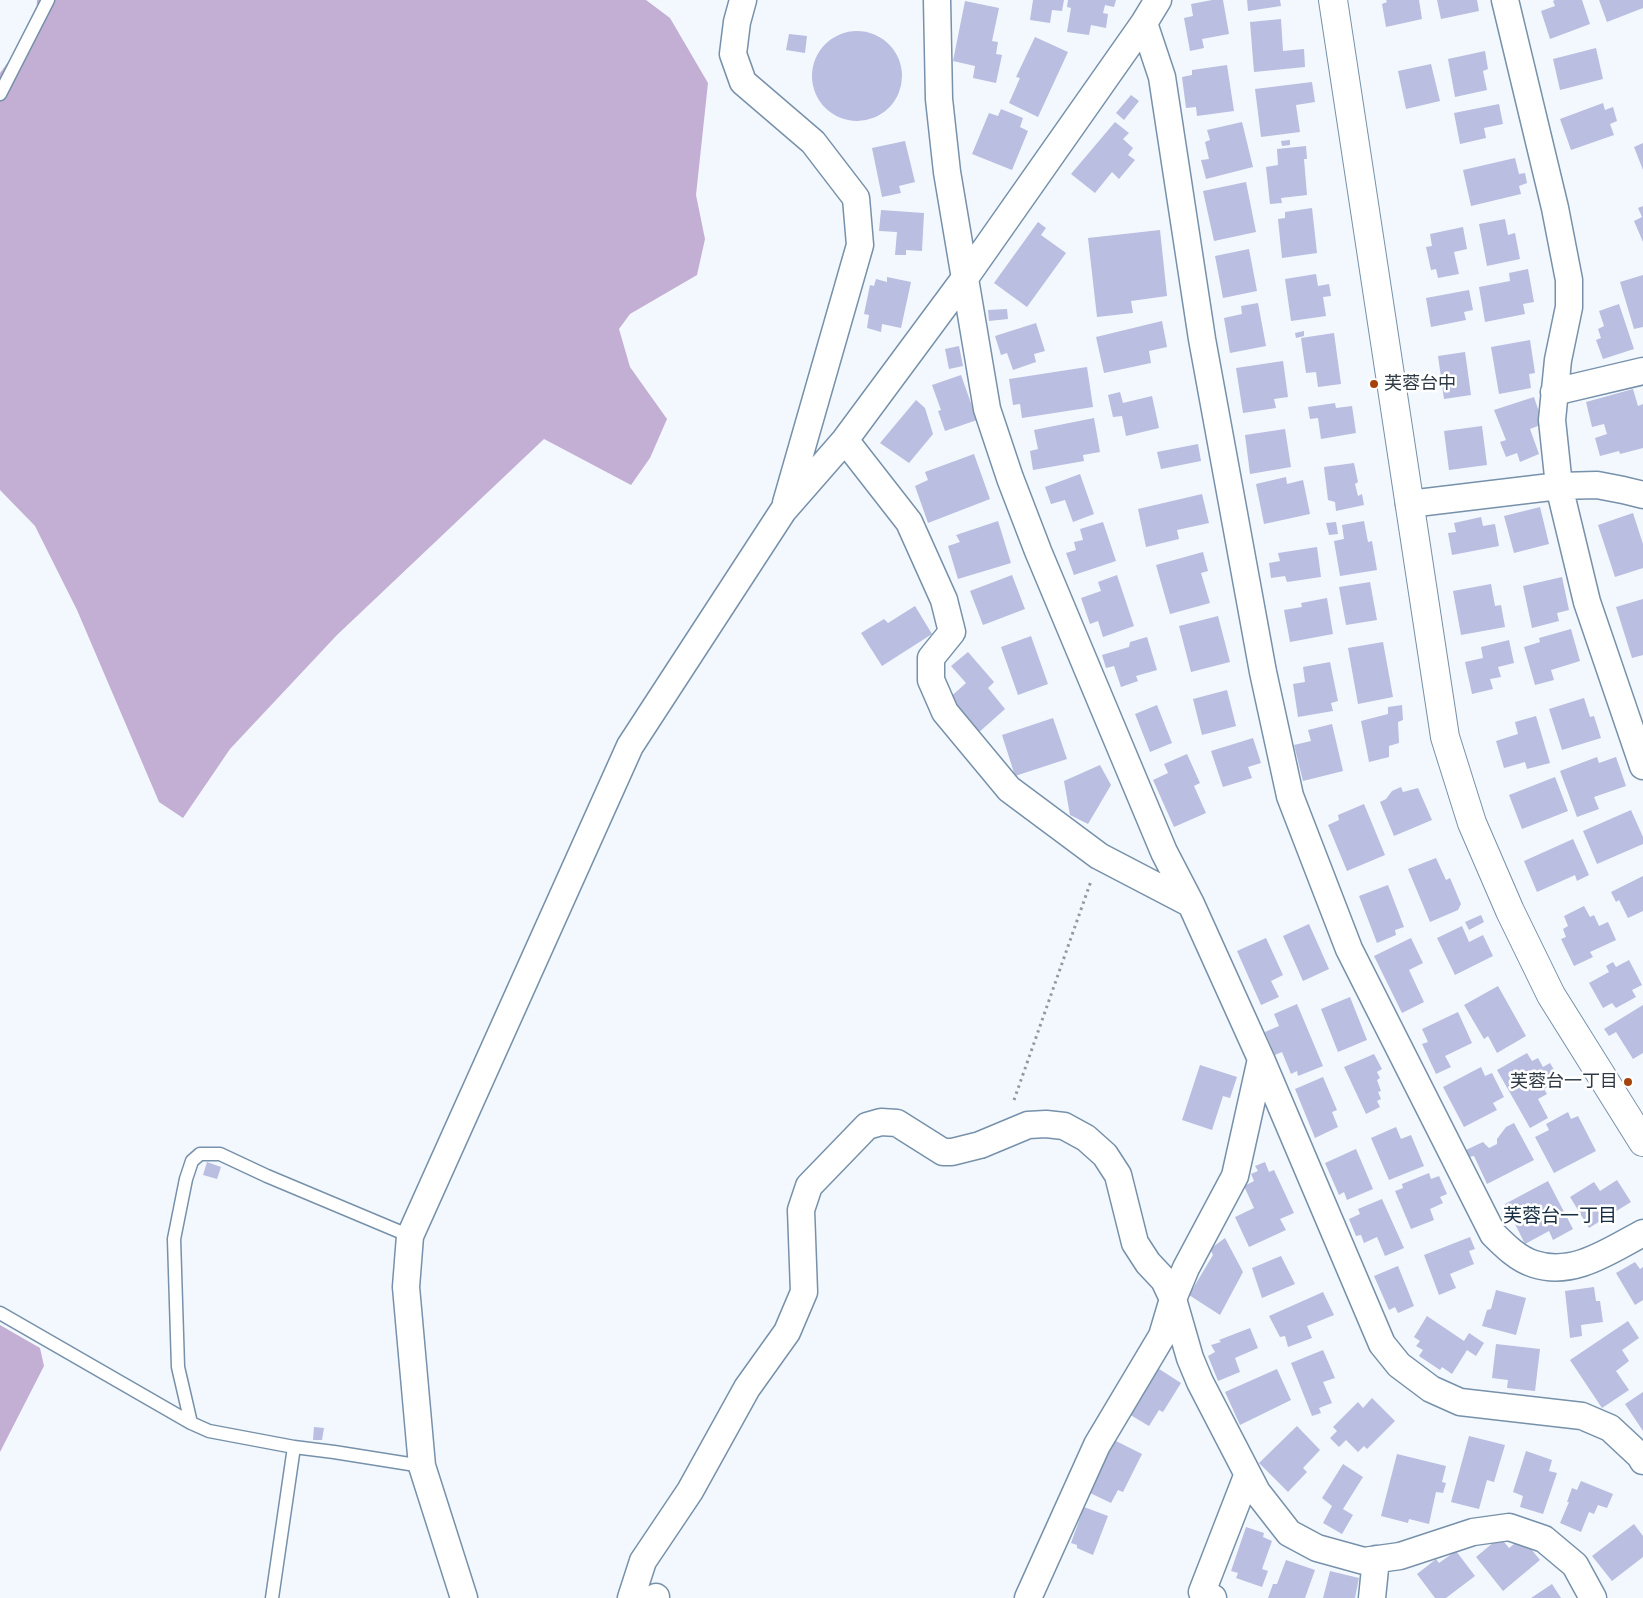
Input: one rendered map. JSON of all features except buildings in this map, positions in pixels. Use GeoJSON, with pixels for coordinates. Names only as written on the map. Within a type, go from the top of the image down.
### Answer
{"type":"FeatureCollection","features":[{"type":"Feature","properties":{"kind":"street"},"geometry":{"type":"LineString","coordinates":[[743,0],[736,22],[733,54],[743,82],[813,142],[856,198],[860,245],[783,511]]}},
{"type":"Feature","properties":{"kind":"street"},"geometry":{"type":"LineString","coordinates":[[937,0],[939,99],[947,172],[987,409],[1010,478],[1038,551],[1164,852],[1191,904],[1261,1059],[1382,1344],[1399,1365],[1431,1389],[1460,1402],[1582,1416],[1610,1428],[1643,1461]]}},
{"type":"Feature","properties":{"kind":"street"},"geometry":{"type":"LineString","coordinates":[[464,1598],[422,1466],[406,1287],[410,1236],[630,746],[783,511],[845,440],[964,278],[1144,23],[1158,0]]}},
{"type":"Feature","properties":{"kind":"street"},"geometry":{"type":"LineString","coordinates":[[1333,0],[1445,738],[1472,823],[1510,911],[1551,995],[1643,1142]]}},
{"type":"Feature","properties":{"kind":"street"},"geometry":{"type":"LineString","coordinates":[[1505,0],[1556,208],[1569,280],[1569,307],[1558,360],[1552,420],[1559,486],[1587,602],[1643,766]]}},
{"type":"Feature","properties":{"kind":"street"},"geometry":{"type":"LineString","coordinates":[[1144,23],[1162,77],[1202,339],[1263,672],[1290,796],[1349,949],[1493,1234],[1510,1251],[1533,1264],[1560,1268],[1592,1261],[1643,1233]]}},
{"type":"Feature","properties":{"kind":"street"},"geometry":{"type":"LineString","coordinates":[[1554,392],[1643,372]]}},
{"type":"Feature","properties":{"kind":"street"},"geometry":{"type":"LineString","coordinates":[[845,440],[909,522],[944,600],[952,632],[931,658],[931,680],[945,712],[1009,789],[1100,856],[1191,904]]}},
{"type":"Feature","properties":{"kind":"street"},"geometry":{"type":"LineString","coordinates":[[1409,504],[1559,486],[1597,485],[1643,495]]}},
{"type":"Feature","properties":{"kind":"street"},"geometry":{"type":"LineString","coordinates":[[1028,1598],[1097,1445],[1162,1336],[1172,1299],[1186,1268],[1235,1176],[1261,1059]]}},
{"type":"Feature","properties":{"kind":"street"},"geometry":{"type":"LineString","coordinates":[[632,1598],[643,1561],[690,1491],[747,1388],[786,1332],[804,1292],[801,1210],[810,1186],[867,1126],[881,1122],[897,1123],[942,1152],[952,1152],[980,1145],[1028,1125],[1064,1126],[1086,1138],[1105,1154],[1118,1175],[1135,1243],[1148,1263],[1164,1280],[1200,1382],[1256,1492],[1288,1533],[1317,1548],[1364,1561],[1400,1556],[1473,1532],[1508,1528],[1544,1539],[1575,1566],[1593,1598]]}},
{"type":"Feature","properties":{"kind":"street"},"geometry":{"type":"LineString","coordinates":[[1213,1598],[1202,1592],[1247,1476]]}},
{"type":"Feature","properties":{"kind":"street"},"geometry":{"type":"LineString","coordinates":[[1372,1598],[1376,1559]]}},
{"type":"Feature","properties":{"kind":"lane"},"geometry":{"type":"LineString","coordinates":[[0,94],[48,0]]}},
{"type":"Feature","properties":{"kind":"lane"},"geometry":{"type":"LineString","coordinates":[[191,1423],[178,1367],[174,1239],[186,1179],[192,1160],[200,1154],[220,1154],[267,1176],[410,1236]]}},
{"type":"Feature","properties":{"kind":"lane"},"geometry":{"type":"LineString","coordinates":[[0,1313],[191,1423],[209,1431],[294,1447],[422,1466]]}},
{"type":"Feature","properties":{"kind":"lane"},"geometry":{"type":"LineString","coordinates":[[272,1598],[294,1447]]}},
{"type":"Feature","properties":{"kind":"path"},"geometry":{"type":"LineString","coordinates":[[1013,1131],[1009,1117],[1017,1089],[1100,856]]}},
{"type":"Feature","properties":{"kind":"shaded area"},"geometry":{"type":"Polygon","coordinates":[[[37,0],[646,0],[670,18],[708,83],[696,195],[705,239],[697,275],[630,314],[619,329],[630,367],[667,419],[650,458],[631,485],[544,439],[337,635],[230,749],[183,818],[159,802],[77,610],[35,526],[0,490],[0,73],[36,24],[37,0]]]}},
{"type":"Feature","properties":{"kind":"shaded area"},"geometry":{"type":"Polygon","coordinates":[[[0,1325],[40,1348],[44,1366],[0,1452],[0,1325]]]}},
{"type":"Feature","properties":{"kind":"place","name":"芙蓉台中"},"geometry":{"type":"Point","coordinates":[1374,384]}},
{"type":"Feature","properties":{"kind":"place","name":"芙蓉台一丁目"},"geometry":{"type":"Point","coordinates":[1628,1082]}},
{"type":"Feature","properties":{"kind":"district","name":"芙蓉台一丁目"},"geometry":{"type":"Point","coordinates":[1560,1217]}}]}
